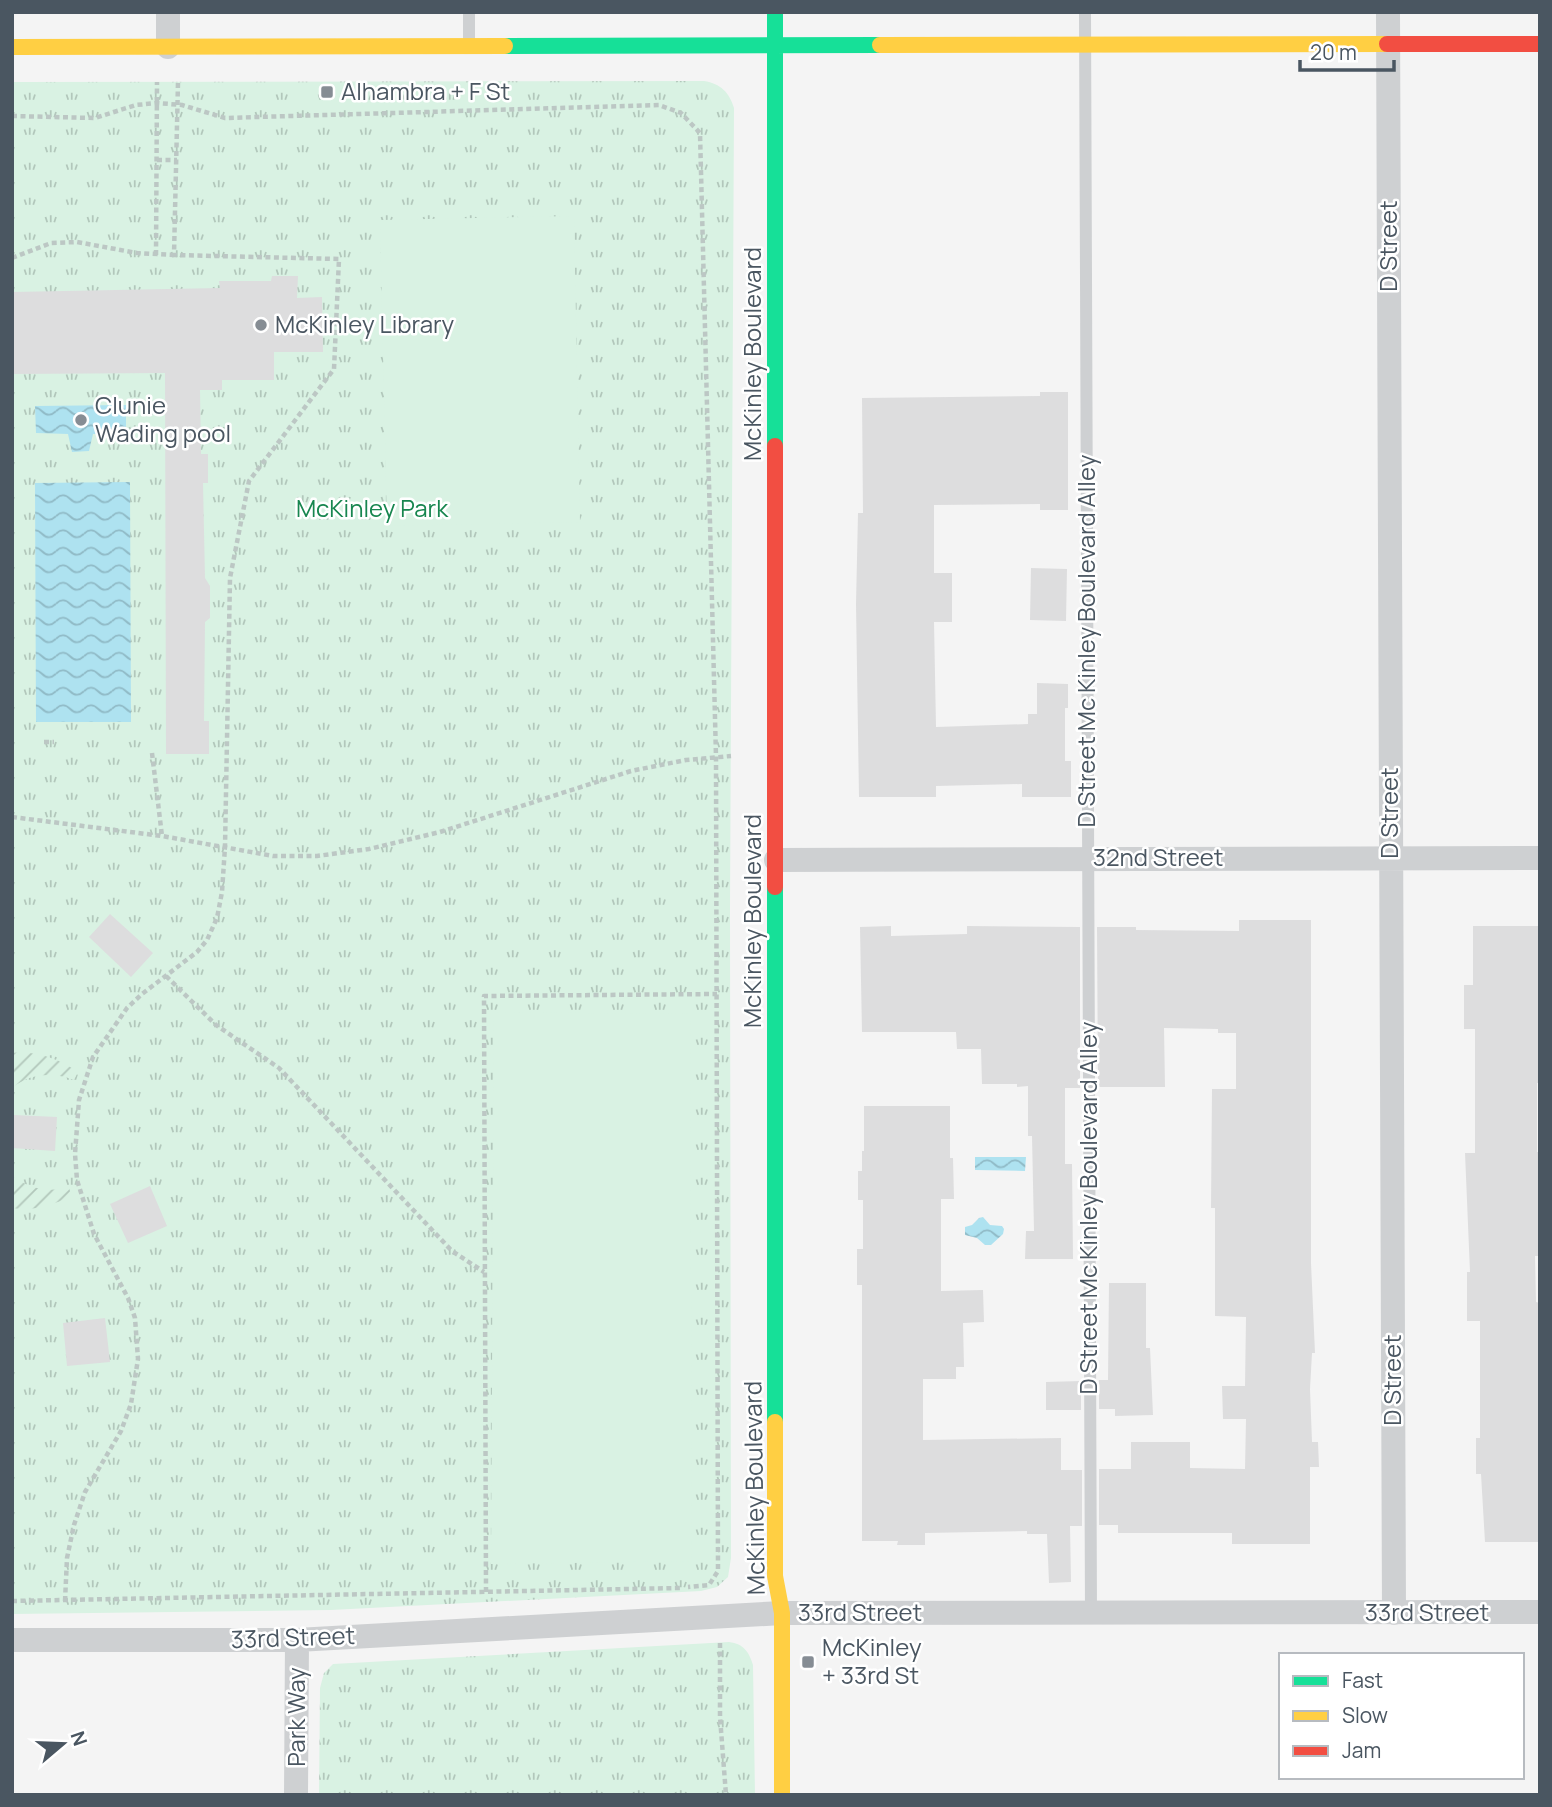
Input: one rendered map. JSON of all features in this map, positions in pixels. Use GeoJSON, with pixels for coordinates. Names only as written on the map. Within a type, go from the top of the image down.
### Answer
{"type":"FeatureCollection","features":[{"type":"Feature","properties":{"kind":"street"},"geometry":{"type":"LineString","coordinates":[[167,12],[168,47]]}},
{"type":"Feature","properties":{"kind":"street","name":"McKinley Boulevard"},"geometry":{"type":"LineString","coordinates":[[775,12],[775,1576],[782,1613],[782,1795]]}},
{"type":"Feature","properties":{"kind":"street","name":"D Street"},"geometry":{"type":"LineString","coordinates":[[1388,12],[1394,1613]]}},
{"type":"Feature","properties":{"kind":"street"},"geometry":{"type":"LineString","coordinates":[[12,47],[1540,44]]}},
{"type":"Feature","properties":{"kind":"street","name":"32nd Street"},"geometry":{"type":"LineString","coordinates":[[776,860],[1540,858]]}},
{"type":"Feature","properties":{"kind":"street","name":"33rd Street"},"geometry":{"type":"LineString","coordinates":[[12,1640],[297,1640],[782,1613],[1540,1612]]}},
{"type":"Feature","properties":{"kind":"street","name":"Park Way"},"geometry":{"type":"LineString","coordinates":[[296,1795],[297,1640]]}},
{"type":"Feature","properties":{"kind":"lane"},"geometry":{"type":"LineString","coordinates":[[469,12],[469,46]]}},
{"type":"Feature","properties":{"kind":"lane","name":"D Street Mc Kinley Boulevard Alley"},"geometry":{"type":"LineString","coordinates":[[1085,12],[1091,1614]]}},
{"type":"Feature","properties":{"kind":"path"},"geometry":{"type":"LineString","coordinates":[[156,255],[157,82]]}},
{"type":"Feature","properties":{"kind":"path"},"geometry":{"type":"LineString","coordinates":[[174,255],[178,82]]}},
{"type":"Feature","properties":{"kind":"path"},"geometry":{"type":"LineString","coordinates":[[12,116],[95,118],[157,103],[178,105],[225,118],[659,106],[681,113],[700,133],[716,757],[718,1572],[709,1585],[688,1587],[12,1601]]}},
{"type":"Feature","properties":{"kind":"path"},"geometry":{"type":"LineString","coordinates":[[157,160],[177,160]]}},
{"type":"Feature","properties":{"kind":"path"},"geometry":{"type":"LineString","coordinates":[[12,258],[51,243],[78,242],[156,255],[339,259],[334,369],[249,481],[230,578],[225,847],[220,906],[207,940],[197,952],[127,1008],[113,1027],[93,1057],[79,1100],[75,1154],[77,1180],[94,1234],[128,1298],[135,1318],[138,1359],[131,1404],[121,1431],[85,1492],[74,1525],[67,1558],[65,1601]]}},
{"type":"Feature","properties":{"kind":"path"},"geometry":{"type":"LineString","coordinates":[[44,742],[54,742]]}},
{"type":"Feature","properties":{"kind":"path"},"geometry":{"type":"LineString","coordinates":[[152,753],[162,836]]}},
{"type":"Feature","properties":{"kind":"path"},"geometry":{"type":"LineString","coordinates":[[12,817],[162,836],[273,856],[317,856],[369,849],[465,825],[631,771],[686,760],[731,756]]}},
{"type":"Feature","properties":{"kind":"path"},"geometry":{"type":"LineString","coordinates":[[166,976],[216,1025],[279,1068],[452,1251],[485,1272]]}},
{"type":"Feature","properties":{"kind":"path"},"geometry":{"type":"LineString","coordinates":[[486,1592],[484,996],[717,994]]}},
{"type":"Feature","properties":{"kind":"path"},"geometry":{"type":"LineString","coordinates":[[720,1642],[720,1717],[726,1795]]}},
{"type":"Feature","properties":{"kind":"green space","name":"McKinley Park"},"geometry":{"type":"Polygon","coordinates":[[[704,81],[724,90],[734,108],[730,910],[731,1558],[728,1577],[717,1587],[701,1591],[331,1610],[12,1614],[12,82],[704,81]]]}},
{"type":"Feature","properties":{"kind":"green space"},"geometry":{"type":"Polygon","coordinates":[[[574,216],[580,522],[387,526],[380,220],[574,216]]]}},
{"type":"Feature","properties":{"kind":"green space"},"geometry":{"type":"Polygon","coordinates":[[[494,1012],[690,1014],[692,1561],[491,1564],[494,1012]]]}},
{"type":"Feature","properties":{"kind":"green space"},"geometry":{"type":"Polygon","coordinates":[[[22,1052],[51,1058],[78,1072],[74,1080],[42,1075],[26,1079],[12,1088],[12,1053],[22,1052]]]}},
{"type":"Feature","properties":{"kind":"green space"},"geometry":{"type":"Polygon","coordinates":[[[12,1176],[39,1189],[69,1187],[71,1196],[42,1207],[12,1208],[12,1176]]]}},
{"type":"Feature","properties":{"kind":"green space"},"geometry":{"type":"Polygon","coordinates":[[[729,1642],[745,1649],[753,1665],[755,1795],[319,1795],[320,1688],[324,1673],[333,1664],[729,1642]]]}},
{"type":"Feature","properties":{"kind":"water","name":"Clunie Wading pool"},"geometry":{"type":"Polygon","coordinates":[[[126,405],[126,434],[93,434],[89,451],[72,452],[68,434],[36,433],[35,406],[126,405]]]}},
{"type":"Feature","properties":{"kind":"water"},"geometry":{"type":"Polygon","coordinates":[[[130,482],[131,722],[36,722],[35,483],[130,482]]]}},
{"type":"Feature","properties":{"kind":"water"},"geometry":{"type":"Polygon","coordinates":[[[975,1157],[1026,1157],[1025,1171],[975,1170],[975,1157]]]}},
{"type":"Feature","properties":{"kind":"water"},"geometry":{"type":"Polygon","coordinates":[[[983,1217],[990,1225],[1002,1226],[1004,1229],[1003,1234],[991,1245],[985,1245],[977,1238],[965,1235],[965,1227],[972,1225],[983,1217]]]}},
{"type":"Feature","properties":{"kind":"building"},"geometry":{"type":"Polygon","coordinates":[[[272,276],[298,276],[297,298],[322,297],[323,352],[274,352],[274,380],[222,380],[222,390],[200,390],[201,454],[208,454],[208,483],[203,483],[205,578],[210,586],[210,618],[205,622],[204,721],[209,721],[209,754],[166,754],[165,373],[12,374],[12,292],[220,288],[219,281],[271,281],[272,276]]]}},
{"type":"Feature","properties":{"kind":"building"},"geometry":{"type":"Polygon","coordinates":[[[1040,392],[1068,392],[1068,510],[1040,510],[1040,504],[934,505],[934,573],[952,573],[952,622],[934,622],[936,727],[1028,724],[1028,714],[1037,714],[1037,683],[1068,684],[1065,761],[1071,761],[1071,797],[1022,797],[1022,784],[936,786],[936,797],[859,797],[856,604],[858,513],[863,513],[862,398],[1040,396],[1040,392]]]}},
{"type":"Feature","properties":{"kind":"building"},"geometry":{"type":"Polygon","coordinates":[[[1031,568],[1067,569],[1066,621],[1030,620],[1031,568]]]}},
{"type":"Feature","properties":{"kind":"building"},"geometry":{"type":"Polygon","coordinates":[[[110,914],[153,953],[131,977],[89,937],[110,914]]]}},
{"type":"Feature","properties":{"kind":"building"},"geometry":{"type":"Polygon","coordinates":[[[1239,920],[1311,920],[1311,1263],[1315,1353],[1312,1353],[1310,1389],[1312,1442],[1318,1442],[1319,1467],[1310,1467],[1310,1544],[1232,1544],[1232,1533],[1118,1533],[1118,1525],[1099,1525],[1099,1469],[1131,1469],[1131,1442],[1190,1442],[1190,1468],[1245,1469],[1246,1419],[1223,1419],[1222,1386],[1245,1386],[1246,1317],[1215,1316],[1215,1208],[1211,1208],[1212,1089],[1236,1089],[1236,1033],[1218,1033],[1218,1029],[1164,1028],[1165,1087],[1098,1087],[1097,927],[1239,931],[1239,920]]]}},
{"type":"Feature","properties":{"kind":"building"},"geometry":{"type":"Polygon","coordinates":[[[891,926],[891,936],[967,934],[967,926],[1080,927],[1080,1088],[1065,1088],[1065,1164],[1072,1164],[1073,1259],[1025,1259],[1026,1231],[1034,1231],[1028,1086],[982,1084],[981,1049],[957,1049],[956,1032],[862,1032],[860,927],[891,926]]]}},
{"type":"Feature","properties":{"kind":"building"},"geometry":{"type":"Polygon","coordinates":[[[1473,926],[1540,926],[1537,1152],[1540,1152],[1540,1256],[1535,1256],[1536,1302],[1540,1303],[1540,1542],[1485,1542],[1481,1474],[1476,1474],[1476,1438],[1480,1438],[1480,1321],[1467,1321],[1467,1272],[1470,1272],[1465,1153],[1475,1153],[1475,1029],[1464,1029],[1464,985],[1473,985],[1473,926]]]}},
{"type":"Feature","properties":{"kind":"building"},"geometry":{"type":"Polygon","coordinates":[[[864,1106],[950,1106],[950,1158],[953,1158],[954,1199],[941,1199],[941,1291],[983,1290],[984,1322],[963,1323],[964,1367],[956,1367],[956,1379],[923,1379],[923,1440],[1061,1438],[1061,1470],[1082,1470],[1082,1526],[1070,1526],[1071,1582],[1049,1583],[1047,1534],[1027,1534],[1027,1531],[925,1533],[925,1545],[897,1545],[898,1541],[862,1541],[862,1285],[857,1285],[857,1249],[863,1249],[863,1200],[858,1200],[858,1171],[862,1171],[864,1151],[864,1106]]]}},
{"type":"Feature","properties":{"kind":"building"},"geometry":{"type":"Polygon","coordinates":[[[14,1115],[57,1117],[55,1151],[12,1148],[14,1115]]]}},
{"type":"Feature","properties":{"kind":"building"},"geometry":{"type":"Polygon","coordinates":[[[150,1186],[167,1226],[128,1243],[110,1204],[150,1186]]]}},
{"type":"Feature","properties":{"kind":"building"},"geometry":{"type":"Polygon","coordinates":[[[1109,1283],[1146,1283],[1146,1348],[1150,1348],[1153,1415],[1115,1416],[1115,1409],[1099,1409],[1099,1380],[1108,1380],[1109,1283]]]}},
{"type":"Feature","properties":{"kind":"building"},"geometry":{"type":"Polygon","coordinates":[[[105,1318],[110,1362],[67,1366],[63,1323],[105,1318]]]}},
{"type":"Feature","properties":{"kind":"building"},"geometry":{"type":"Polygon","coordinates":[[[1081,1381],[1081,1410],[1046,1410],[1046,1382],[1081,1381]]]}},
{"type":"Feature","properties":{"kind":"traffic: fast"},"geometry":{"type":"LineString","coordinates":[[775,12],[775,446]]}},
{"type":"Feature","properties":{"kind":"traffic: fast"},"geometry":{"type":"LineString","coordinates":[[505,46],[880,45]]}},
{"type":"Feature","properties":{"kind":"traffic: fast"},"geometry":{"type":"LineString","coordinates":[[775,887],[775,1422]]}},
{"type":"Feature","properties":{"kind":"traffic: slow"},"geometry":{"type":"LineString","coordinates":[[880,45],[1387,44]]}},
{"type":"Feature","properties":{"kind":"traffic: slow"},"geometry":{"type":"LineString","coordinates":[[12,47],[505,46]]}},
{"type":"Feature","properties":{"kind":"traffic: slow"},"geometry":{"type":"LineString","coordinates":[[775,1422],[775,1576],[782,1613],[782,1795]]}},
{"type":"Feature","properties":{"kind":"traffic: jam"},"geometry":{"type":"LineString","coordinates":[[1387,44],[1540,44]]}},
{"type":"Feature","properties":{"kind":"traffic: jam"},"geometry":{"type":"LineString","coordinates":[[775,446],[775,887]]}},
{"type":"Feature","properties":{"kind":"place","name":"Alhambra + F St"},"geometry":{"type":"Point","coordinates":[327,92]}},
{"type":"Feature","properties":{"kind":"place","name":"McKinley Library"},"geometry":{"type":"Point","coordinates":[261,325]}},
{"type":"Feature","properties":{"kind":"place","name":"Clunie Wading pool"},"geometry":{"type":"Point","coordinates":[81,420]}},
{"type":"Feature","properties":{"kind":"place","name":"McKinley + 33rd St"},"geometry":{"type":"Point","coordinates":[808,1662]}}]}
